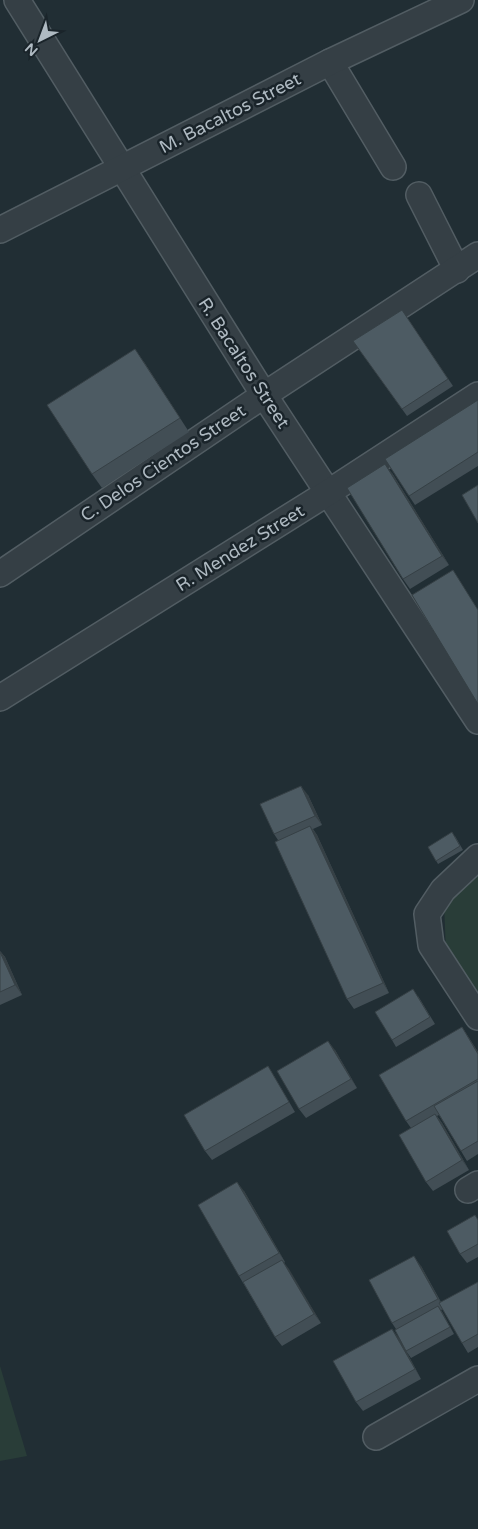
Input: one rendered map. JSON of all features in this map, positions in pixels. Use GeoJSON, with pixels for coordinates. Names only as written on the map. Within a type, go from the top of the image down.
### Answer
{"type":"FeatureCollection","features":[{"type":"Feature","properties":{"kind":"street","name":"R. Bacaltos Street"},"geometry":{"type":"LineString","coordinates":[[17,0],[264,395],[478,721]]}},
{"type":"Feature","properties":{"kind":"street","name":"M. Bacaltos Street"},"geometry":{"type":"LineString","coordinates":[[0,230],[330,62],[461,0]]}},
{"type":"Feature","properties":{"kind":"street"},"geometry":{"type":"LineString","coordinates":[[330,62],[393,167]]}},
{"type":"Feature","properties":{"kind":"street"},"geometry":{"type":"LineString","coordinates":[[419,195],[457,270]]}},
{"type":"Feature","properties":{"kind":"street","name":"C. Delos Cientos Street"},"geometry":{"type":"LineString","coordinates":[[0,574],[264,395],[478,255]]}},
{"type":"Feature","properties":{"kind":"street","name":"R. Mendez Street"},"geometry":{"type":"LineString","coordinates":[[0,698],[329,492],[478,395]]}},
{"type":"Feature","properties":{"kind":"street"},"geometry":{"type":"LineString","coordinates":[[478,856],[443,890],[427,914],[431,945],[478,1017]]}},
{"type":"Feature","properties":{"kind":"street"},"geometry":{"type":"LineString","coordinates":[[376,1437],[478,1379]]}},
{"type":"Feature","properties":{"kind":"green space"},"geometry":{"type":"Polygon","coordinates":[[[478,872],[478,997],[446,953],[444,903],[478,872]]]}},
{"type":"Feature","properties":{"kind":"green space"},"geometry":{"type":"Polygon","coordinates":[[[0,1366],[27,1456],[0,1461],[0,1366]]]}},
{"type":"Feature","properties":{"kind":"building"},"geometry":{"type":"Polygon","coordinates":[[[402,310],[448,379],[402,409],[353,341],[402,310]]]}},
{"type":"Feature","properties":{"kind":"building"},"geometry":{"type":"Polygon","coordinates":[[[135,349],[180,418],[92,474],[47,405],[135,349]]]}},
{"type":"Feature","properties":{"kind":"building"},"geometry":{"type":"Polygon","coordinates":[[[478,400],[478,452],[409,496],[385,459],[478,400]]]}},
{"type":"Feature","properties":{"kind":"building"},"geometry":{"type":"Polygon","coordinates":[[[385,464],[442,556],[403,579],[347,488],[385,464]]]}},
{"type":"Feature","properties":{"kind":"building"},"geometry":{"type":"Polygon","coordinates":[[[478,485],[478,523],[462,495],[478,485]]]}},
{"type":"Feature","properties":{"kind":"building"},"geometry":{"type":"Polygon","coordinates":[[[453,570],[478,610],[478,704],[412,595],[453,570]]]}},
{"type":"Feature","properties":{"kind":"building"},"geometry":{"type":"Polygon","coordinates":[[[301,786],[315,816],[274,834],[260,804],[301,786]]]}},
{"type":"Feature","properties":{"kind":"building"},"geometry":{"type":"Polygon","coordinates":[[[310,826],[383,983],[347,999],[275,842],[310,826]]]}},
{"type":"Feature","properties":{"kind":"building"},"geometry":{"type":"Polygon","coordinates":[[[452,832],[460,846],[436,861],[428,847],[452,832]]]}},
{"type":"Feature","properties":{"kind":"building"},"geometry":{"type":"Polygon","coordinates":[[[0,952],[15,985],[0,992],[0,952]]]}},
{"type":"Feature","properties":{"kind":"building"},"geometry":{"type":"Polygon","coordinates":[[[413,989],[430,1017],[392,1040],[375,1012],[413,989]]]}},
{"type":"Feature","properties":{"kind":"building"},"geometry":{"type":"Polygon","coordinates":[[[462,1027],[478,1054],[478,1079],[406,1121],[379,1075],[462,1027]]]}},
{"type":"Feature","properties":{"kind":"building"},"geometry":{"type":"Polygon","coordinates":[[[328,1041],[351,1079],[299,1109],[277,1071],[328,1041]]]}},
{"type":"Feature","properties":{"kind":"building"},"geometry":{"type":"Polygon","coordinates":[[[268,1066],[289,1102],[205,1151],[184,1115],[268,1066]]]}},
{"type":"Feature","properties":{"kind":"building"},"geometry":{"type":"Polygon","coordinates":[[[478,1081],[478,1141],[461,1151],[434,1106],[478,1081]]]}},
{"type":"Feature","properties":{"kind":"building"},"geometry":{"type":"Polygon","coordinates":[[[435,1114],[462,1160],[426,1182],[399,1135],[435,1114]]]}},
{"type":"Feature","properties":{"kind":"building"},"geometry":{"type":"Polygon","coordinates":[[[237,1182],[279,1253],[239,1276],[198,1205],[237,1182]]]}},
{"type":"Feature","properties":{"kind":"building"},"geometry":{"type":"Polygon","coordinates":[[[475,1215],[478,1220],[478,1244],[460,1254],[447,1231],[475,1215]]]}},
{"type":"Feature","properties":{"kind":"building"},"geometry":{"type":"Polygon","coordinates":[[[414,1256],[438,1299],[392,1323],[369,1280],[414,1256]]]}},
{"type":"Feature","properties":{"kind":"building"},"geometry":{"type":"Polygon","coordinates":[[[282,1260],[314,1314],[275,1337],[243,1282],[282,1260]]]}},
{"type":"Feature","properties":{"kind":"building"},"geometry":{"type":"Polygon","coordinates":[[[478,1282],[478,1334],[462,1343],[439,1303],[478,1282]]]}},
{"type":"Feature","properties":{"kind":"building"},"geometry":{"type":"Polygon","coordinates":[[[438,1306],[450,1327],[406,1351],[395,1330],[438,1306]]]}},
{"type":"Feature","properties":{"kind":"building"},"geometry":{"type":"Polygon","coordinates":[[[392,1329],[415,1369],[356,1402],[333,1361],[392,1329]]]}}]}
